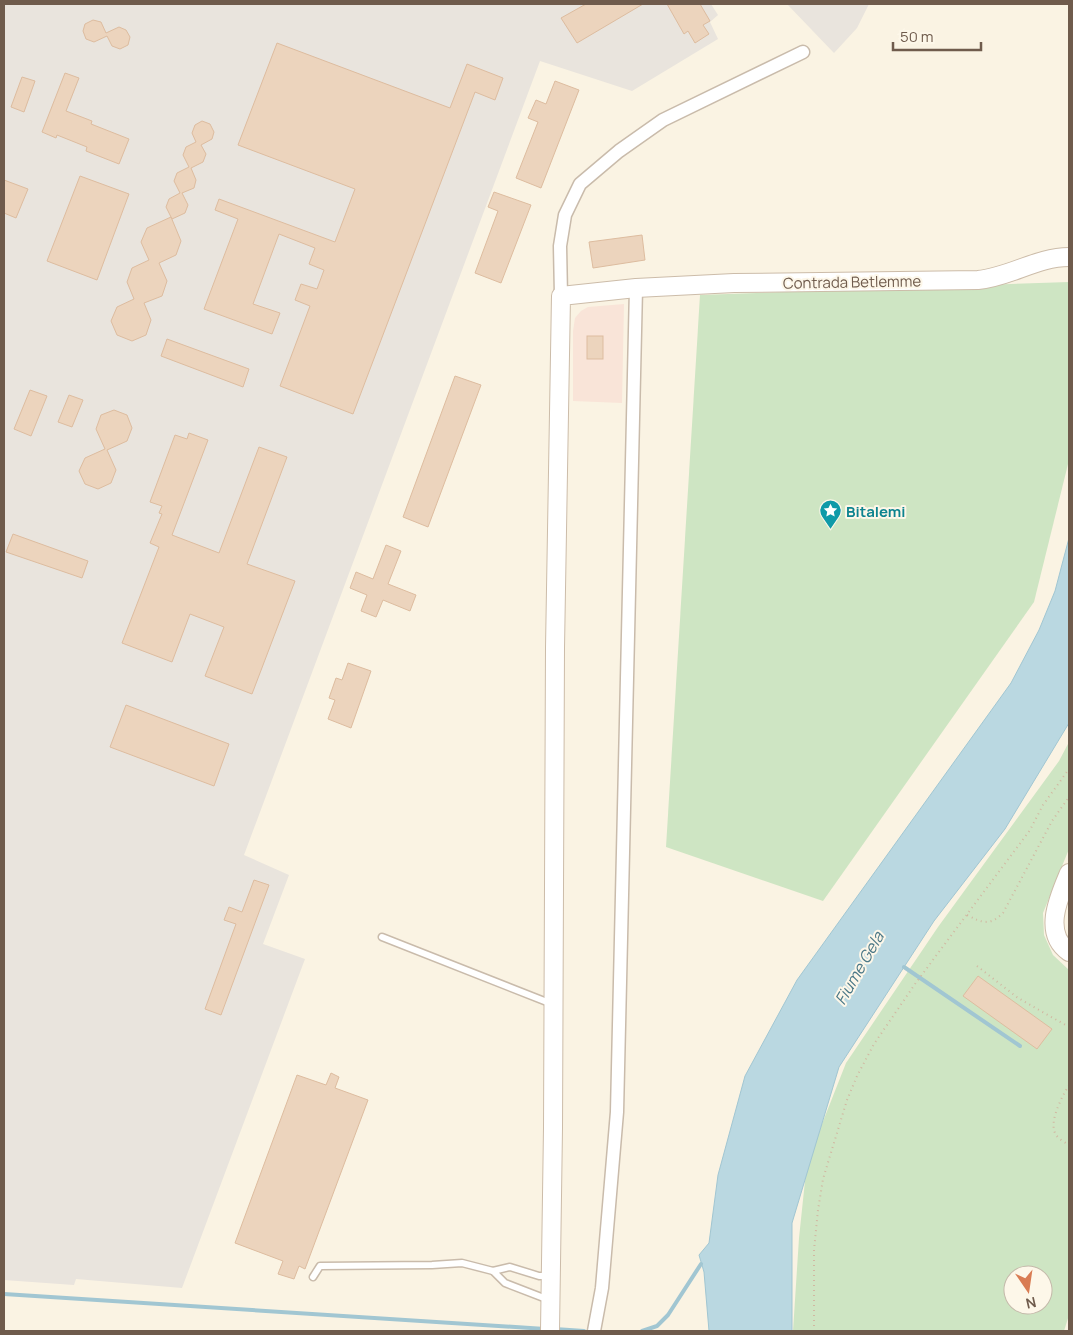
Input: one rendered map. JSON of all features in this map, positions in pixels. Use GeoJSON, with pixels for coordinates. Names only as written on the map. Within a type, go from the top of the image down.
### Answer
{"type":"FeatureCollection","features":[{"type":"Feature","properties":{"kind":"street"},"geometry":{"type":"LineString","coordinates":[[550,1331],[560,246],[565,215],[580,184],[619,151],[663,120],[803,52]]}},
{"type":"Feature","properties":{"kind":"street","name":"Contrada Betlemme"},"geometry":{"type":"LineString","coordinates":[[561,296],[636,288],[734,283],[993,279],[1046,260],[1067,257]]}},
{"type":"Feature","properties":{"kind":"street"},"geometry":{"type":"LineString","coordinates":[[594,1331],[602,1288],[617,1112],[636,288]]}},
{"type":"Feature","properties":{"kind":"street"},"geometry":{"type":"LineString","coordinates":[[1069,873],[1055,909],[1054,926],[1061,946],[1069,952]]}},
{"type":"Feature","properties":{"kind":"lane"},"geometry":{"type":"LineString","coordinates":[[382,937],[553,1005]]}},
{"type":"Feature","properties":{"kind":"lane"},"geometry":{"type":"LineString","coordinates":[[313,1277],[320,1266],[462,1263],[493,1271],[510,1267],[539,1276],[551,1276]]}},
{"type":"Feature","properties":{"kind":"lane"},"geometry":{"type":"LineString","coordinates":[[493,1271],[506,1283],[550,1305]]}},
{"type":"Feature","properties":{"kind":"path"},"geometry":{"type":"LineString","coordinates":[[814,1331],[814,1250],[823,1179],[847,1100],[857,1076],[874,1044],[915,984],[1030,830],[1044,805],[1069,769]]}},
{"type":"Feature","properties":{"kind":"path"},"geometry":{"type":"LineString","coordinates":[[967,915],[982,922],[995,921],[1003,913],[1052,821],[1069,797]]}},
{"type":"Feature","properties":{"kind":"path"},"geometry":{"type":"LineString","coordinates":[[977,966],[1018,998],[1069,1027]]}},
{"type":"Feature","properties":{"kind":"path"},"geometry":{"type":"LineString","coordinates":[[1069,1085],[1056,1110],[1054,1123],[1054,1131],[1069,1146]]}},
{"type":"Feature","properties":{"kind":"shaded area"},"geometry":{"type":"Polygon","coordinates":[[[4,4],[711,4],[718,15],[710,22],[718,39],[632,91],[540,61],[244,855],[289,875],[263,944],[305,959],[182,1288],[76,1279],[74,1285],[4,1280],[4,4]]]}},
{"type":"Feature","properties":{"kind":"shaded area"},"geometry":{"type":"Polygon","coordinates":[[[787,4],[869,4],[857,28],[834,53],[787,4]]]}},
{"type":"Feature","properties":{"kind":"shaded area"},"geometry":{"type":"Polygon","coordinates":[[[624,304],[622,403],[573,401],[573,331],[575,318],[588,307],[624,304]]]}},
{"type":"Feature","properties":{"kind":"green space"},"geometry":{"type":"Polygon","coordinates":[[[1069,282],[1069,460],[1034,602],[823,901],[666,847],[700,295],[1069,282]]]}},
{"type":"Feature","properties":{"kind":"green space"},"geometry":{"type":"Polygon","coordinates":[[[1069,742],[1069,849],[1043,913],[1044,935],[1053,955],[1069,970],[1069,1315],[1064,1331],[793,1331],[799,1238],[807,1162],[846,1063],[938,927],[1059,761],[1069,742]]]}},
{"type":"Feature","properties":{"kind":"water","name":"Fiume Gela"},"geometry":{"type":"Polygon","coordinates":[[[1069,538],[1069,723],[1005,829],[934,921],[839,1067],[792,1223],[792,1331],[709,1331],[704,1272],[699,1255],[709,1243],[718,1175],[745,1076],[797,980],[1011,683],[1039,630],[1055,591],[1069,538]]]}},
{"type":"Feature","properties":{"kind":"building"},"geometry":{"type":"Polygon","coordinates":[[[586,4],[643,4],[577,43],[561,18],[586,4]]]}},
{"type":"Feature","properties":{"kind":"building"},"geometry":{"type":"Polygon","coordinates":[[[667,4],[700,4],[710,21],[703,25],[709,34],[695,43],[688,31],[684,34],[667,4]]]}},
{"type":"Feature","properties":{"kind":"building"},"geometry":{"type":"Polygon","coordinates":[[[93,20],[101,22],[106,33],[119,27],[126,30],[130,37],[128,45],[120,49],[112,46],[107,36],[94,42],[86,39],[83,31],[85,24],[93,20]]]}},
{"type":"Feature","properties":{"kind":"building"},"geometry":{"type":"Polygon","coordinates":[[[277,43],[450,108],[467,64],[503,78],[495,100],[475,92],[353,414],[280,386],[310,306],[295,300],[301,284],[317,289],[324,270],[309,264],[315,248],[279,234],[253,304],[280,313],[272,334],[204,309],[238,219],[215,210],[219,199],[335,242],[355,189],[238,145],[277,43]]]}},
{"type":"Feature","properties":{"kind":"building"},"geometry":{"type":"Polygon","coordinates":[[[65,73],[79,78],[66,111],[92,121],[91,124],[129,139],[119,164],[86,151],[87,147],[57,135],[56,138],[42,132],[65,73]]]}},
{"type":"Feature","properties":{"kind":"building"},"geometry":{"type":"Polygon","coordinates":[[[22,77],[35,81],[24,112],[11,107],[22,77]]]}},
{"type":"Feature","properties":{"kind":"building"},"geometry":{"type":"Polygon","coordinates":[[[555,81],[579,90],[541,188],[516,178],[538,122],[528,118],[536,100],[546,104],[555,81]]]}},
{"type":"Feature","properties":{"kind":"building"},"geometry":{"type":"Polygon","coordinates":[[[202,121],[210,124],[214,132],[212,139],[201,145],[206,154],[203,162],[191,168],[196,180],[194,188],[182,193],[188,205],[185,213],[172,219],[166,207],[169,199],[180,193],[174,181],[177,173],[189,167],[183,155],[186,147],[196,142],[192,133],[195,125],[202,121]]]}},
{"type":"Feature","properties":{"kind":"building"},"geometry":{"type":"Polygon","coordinates":[[[80,176],[129,194],[97,280],[47,261],[80,176]]]}},
{"type":"Feature","properties":{"kind":"building"},"geometry":{"type":"Polygon","coordinates":[[[4,180],[28,189],[16,218],[4,213],[4,180]]]}},
{"type":"Feature","properties":{"kind":"building"},"geometry":{"type":"Polygon","coordinates":[[[494,192],[531,205],[501,283],[475,273],[498,211],[488,207],[494,192]]]}},
{"type":"Feature","properties":{"kind":"building"},"geometry":{"type":"Polygon","coordinates":[[[171,217],[181,241],[176,255],[159,263],[167,281],[162,296],[144,303],[151,320],[146,335],[132,341],[117,335],[111,321],[117,307],[134,299],[127,282],[132,268],[149,260],[141,242],[147,228],[171,217]]]}},
{"type":"Feature","properties":{"kind":"building"},"geometry":{"type":"Polygon","coordinates":[[[642,235],[645,260],[593,268],[589,242],[642,235]]]}},
{"type":"Feature","properties":{"kind":"building"},"geometry":{"type":"Polygon","coordinates":[[[587,336],[603,336],[603,359],[587,359],[587,336]]]}},
{"type":"Feature","properties":{"kind":"building"},"geometry":{"type":"Polygon","coordinates":[[[167,339],[249,369],[243,387],[161,356],[167,339]]]}},
{"type":"Feature","properties":{"kind":"building"},"geometry":{"type":"Polygon","coordinates":[[[455,376],[481,385],[428,527],[403,517],[455,376]]]}},
{"type":"Feature","properties":{"kind":"building"},"geometry":{"type":"Polygon","coordinates":[[[30,390],[47,396],[31,436],[14,429],[30,390]]]}},
{"type":"Feature","properties":{"kind":"building"},"geometry":{"type":"Polygon","coordinates":[[[69,395],[83,400],[72,427],[58,422],[69,395]]]}},
{"type":"Feature","properties":{"kind":"building"},"geometry":{"type":"Polygon","coordinates":[[[114,410],[127,415],[132,428],[127,441],[107,450],[116,470],[111,483],[98,489],[85,484],[79,471],[85,458],[105,449],[96,429],[101,415],[114,410]]]}},
{"type":"Feature","properties":{"kind":"building"},"geometry":{"type":"Polygon","coordinates":[[[189,433],[208,440],[172,535],[219,553],[259,447],[287,457],[247,564],[295,581],[252,694],[205,676],[224,627],[190,614],[172,662],[122,643],[159,547],[150,543],[162,514],[159,513],[162,506],[150,502],[175,435],[187,439],[189,433]]]}},
{"type":"Feature","properties":{"kind":"building"},"geometry":{"type":"Polygon","coordinates":[[[13,534],[88,561],[82,578],[6,552],[13,534]]]}},
{"type":"Feature","properties":{"kind":"building"},"geometry":{"type":"Polygon","coordinates":[[[386,545],[401,551],[388,584],[416,595],[410,611],[383,600],[376,617],[361,611],[367,595],[350,588],[356,572],[373,579],[386,545]]]}},
{"type":"Feature","properties":{"kind":"building"},"geometry":{"type":"Polygon","coordinates":[[[348,663],[371,671],[351,728],[328,719],[335,700],[329,698],[336,678],[342,680],[348,663]]]}},
{"type":"Feature","properties":{"kind":"building"},"geometry":{"type":"Polygon","coordinates":[[[126,705],[229,744],[214,786],[110,747],[126,705]]]}},
{"type":"Feature","properties":{"kind":"building"},"geometry":{"type":"Polygon","coordinates":[[[254,880],[269,885],[221,1015],[205,1009],[236,924],[224,920],[229,907],[242,912],[254,880]]]}},
{"type":"Feature","properties":{"kind":"building"},"geometry":{"type":"Polygon","coordinates":[[[978,976],[1052,1029],[1037,1049],[963,996],[978,976]]]}},
{"type":"Feature","properties":{"kind":"building"},"geometry":{"type":"Polygon","coordinates":[[[331,1073],[339,1077],[335,1088],[368,1100],[305,1269],[299,1266],[294,1279],[278,1274],[283,1261],[235,1243],[297,1075],[326,1085],[331,1073]]]}},
{"type":"Feature","properties":{"kind":"waterway"},"geometry":{"type":"LineString","coordinates":[[904,967],[1020,1046]]}},
{"type":"Feature","properties":{"kind":"waterway"},"geometry":{"type":"LineString","coordinates":[[642,1331],[657,1326],[668,1315],[701,1264]]}},
{"type":"Feature","properties":{"kind":"waterway"},"geometry":{"type":"LineString","coordinates":[[4,1294],[545,1329]]}},
{"type":"Feature","properties":{"kind":"waterway"},"geometry":{"type":"LineString","coordinates":[[555,1329],[584,1331]]}},
{"type":"Feature","properties":{"kind":"place","name":"Bitalemi"},"geometry":{"type":"Point","coordinates":[830,530]}}]}
